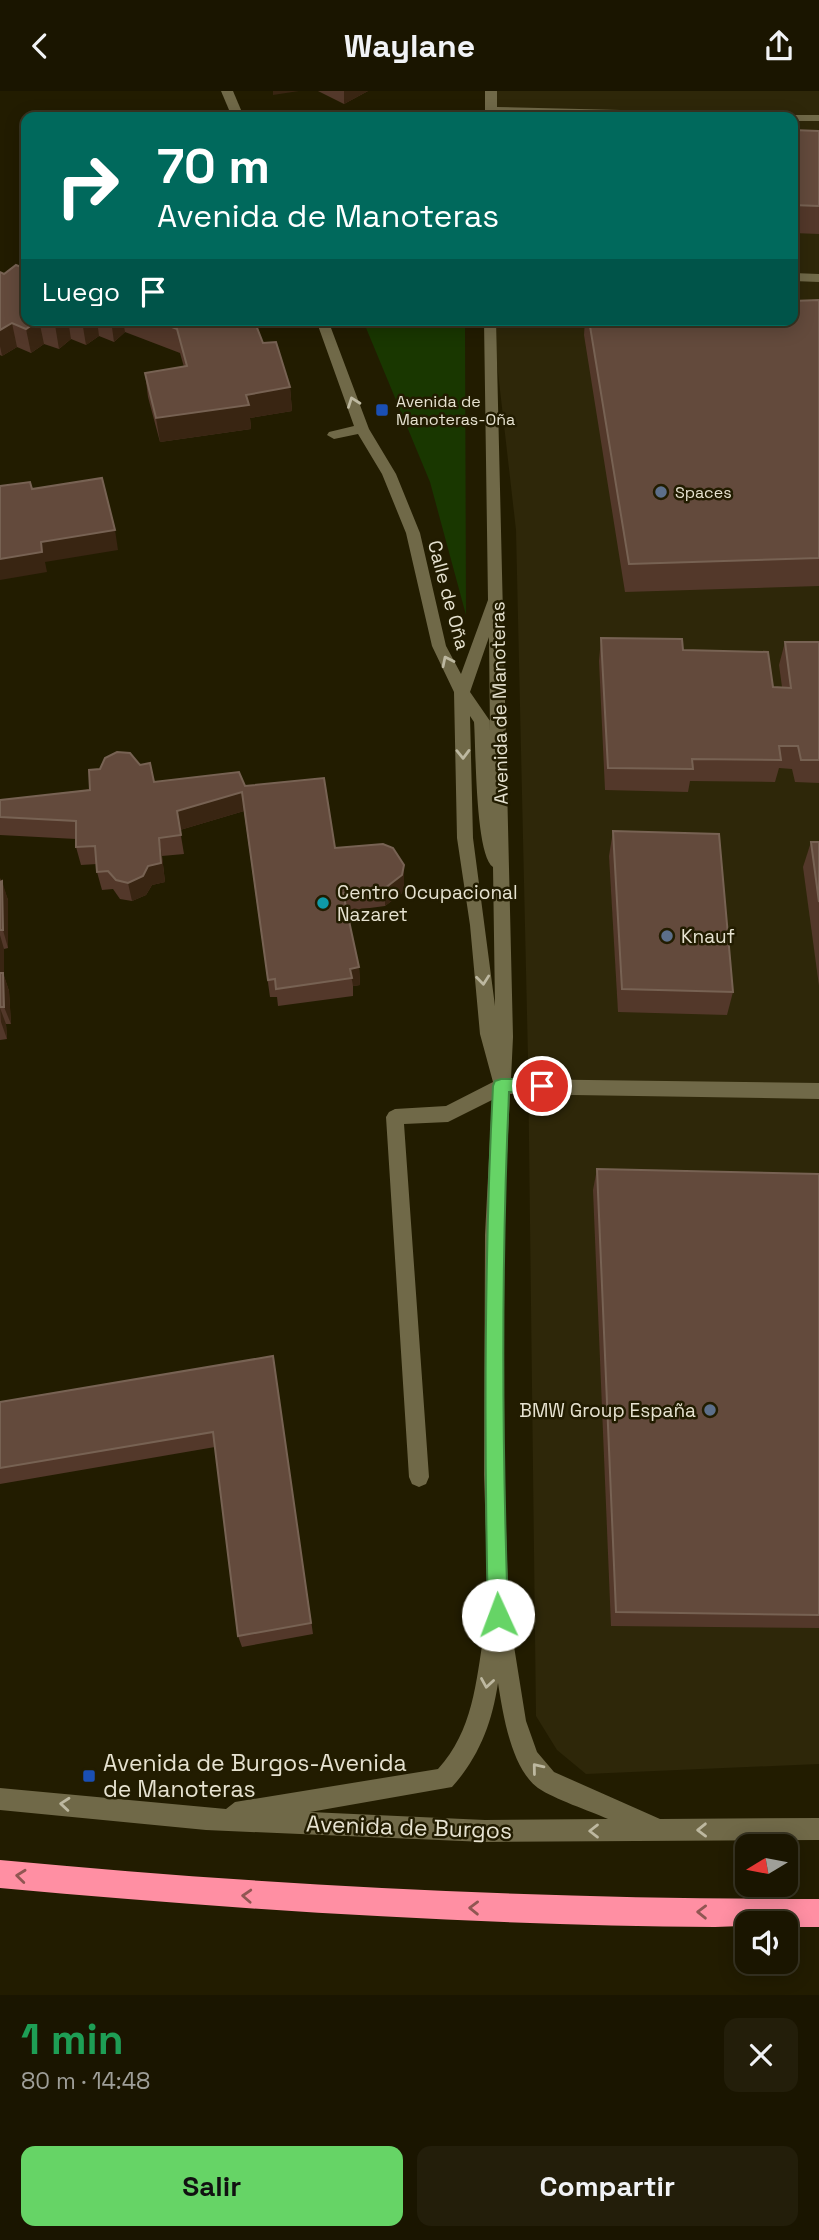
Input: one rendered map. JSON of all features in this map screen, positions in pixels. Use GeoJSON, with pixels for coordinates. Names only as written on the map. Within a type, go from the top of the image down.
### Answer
{"type":"FeatureCollection","features":[{"type":"Feature","properties":{"kind":"highway"},"geometry":{"type":"LineString","coordinates":[[0,1874],[183,1892],[449,1908],[819,1913]]}},
{"type":"Feature","properties":{"kind":"street"},"geometry":{"type":"LineString","coordinates":[[228,91],[236,112]]}},
{"type":"Feature","properties":{"kind":"street"},"geometry":{"type":"LineString","coordinates":[[491,91],[491,112]]}},
{"type":"Feature","properties":{"kind":"street"},"geometry":{"type":"LineString","coordinates":[[798,118],[819,118]]}},
{"type":"Feature","properties":{"kind":"street"},"geometry":{"type":"LineString","coordinates":[[798,277],[819,278]]}},
{"type":"Feature","properties":{"kind":"street","name":"Calle de Oña"},"geometry":{"type":"LineString","coordinates":[[324,326],[362,429],[388,474],[413,533],[439,646],[462,692],[482,721],[488,834],[503,888]]}},
{"type":"Feature","properties":{"kind":"street","name":"Avenida de Manoteras"},"geometry":{"type":"LineString","coordinates":[[490,326],[504,1037],[494,1235],[494,1475],[498,1615],[515,1721],[529,1759],[546,1780],[662,1831]]}},
{"type":"Feature","properties":{"kind":"street"},"geometry":{"type":"LineString","coordinates":[[334,435],[362,429]]}},
{"type":"Feature","properties":{"kind":"street"},"geometry":{"type":"LineString","coordinates":[[497,594],[462,692],[465,838],[478,925],[489,1034],[501,1086]]}},
{"type":"Feature","properties":{"kind":"street"},"geometry":{"type":"LineString","coordinates":[[419,1477],[395,1117],[448,1114],[501,1086],[819,1091]]}},
{"type":"Feature","properties":{"kind":"street","name":"Avenida de Manoteras"},"geometry":{"type":"LineString","coordinates":[[206,1819],[444,1779],[469,1749],[481,1719],[498,1615]]}},
{"type":"Feature","properties":{"kind":"street","name":"Avenida de Burgos"},"geometry":{"type":"LineString","coordinates":[[0,1799],[206,1819],[485,1831],[819,1829]]}},
{"type":"Feature","properties":{"kind":"shaded area"},"geometry":{"type":"Polygon","coordinates":[[[491,91],[819,91],[819,1764],[586,1774],[557,1750],[536,1716],[528,1058],[516,530],[493,326],[798,326],[798,112],[491,112],[491,91]]]}},
{"type":"Feature","properties":{"kind":"green space"},"geometry":{"type":"Polygon","coordinates":[[[365,326],[465,326],[466,615],[430,482],[365,326]]]}},
{"type":"Feature","properties":{"kind":"building"},"geometry":{"type":"Polygon","coordinates":[[[798,130],[819,131],[819,206],[798,205],[798,130]]]}},
{"type":"Feature","properties":{"kind":"building"},"geometry":{"type":"Polygon","coordinates":[[[16,265],[21,267],[21,326],[30,326],[26,329],[12,323],[0,330],[0,272],[4,274],[16,265]]]}},
{"type":"Feature","properties":{"kind":"building"},"geometry":{"type":"Polygon","coordinates":[[[819,300],[819,558],[629,564],[590,326],[798,326],[798,301],[819,300]]]}},
{"type":"Feature","properties":{"kind":"building"},"geometry":{"type":"Polygon","coordinates":[[[169,326],[256,326],[263,343],[276,342],[290,387],[246,395],[249,405],[156,418],[145,373],[187,366],[177,329],[169,326]]]}},
{"type":"Feature","properties":{"kind":"building"},"geometry":{"type":"Polygon","coordinates":[[[102,478],[115,530],[41,542],[42,552],[0,559],[0,486],[30,482],[32,489],[102,478]]]}},
{"type":"Feature","properties":{"kind":"building"},"geometry":{"type":"Polygon","coordinates":[[[601,638],[682,639],[683,650],[768,652],[773,687],[791,688],[785,642],[819,642],[819,760],[801,760],[798,746],[779,746],[781,760],[692,759],[693,769],[608,768],[601,638]]]}},
{"type":"Feature","properties":{"kind":"building"},"geometry":{"type":"Polygon","coordinates":[[[117,752],[130,753],[140,765],[150,763],[154,782],[239,772],[245,786],[324,778],[335,848],[383,844],[393,848],[404,865],[402,875],[385,888],[343,893],[359,967],[350,969],[352,978],[276,989],[275,979],[268,980],[242,792],[177,811],[181,835],[159,838],[161,863],[148,866],[143,876],[128,883],[116,880],[108,871],[97,872],[95,846],[76,847],[76,821],[0,817],[0,800],[90,790],[89,770],[100,769],[105,758],[117,752]]]}},
{"type":"Feature","properties":{"kind":"building","name":"Knauf"},"geometry":{"type":"Polygon","coordinates":[[[613,831],[719,834],[733,992],[622,989],[613,831]]]}},
{"type":"Feature","properties":{"kind":"building"},"geometry":{"type":"Polygon","coordinates":[[[811,842],[819,842],[819,902],[811,842]]]}},
{"type":"Feature","properties":{"kind":"building"},"geometry":{"type":"Polygon","coordinates":[[[2,881],[3,930],[0,930],[0,882],[2,881]]]}},
{"type":"Feature","properties":{"kind":"building"},"geometry":{"type":"Polygon","coordinates":[[[0,973],[3,973],[4,1007],[0,1007],[0,973]]]}},
{"type":"Feature","properties":{"kind":"building","name":"BMW Group España"},"geometry":{"type":"Polygon","coordinates":[[[597,1169],[819,1174],[819,1615],[616,1612],[597,1169]]]}},
{"type":"Feature","properties":{"kind":"building"},"geometry":{"type":"Polygon","coordinates":[[[273,1356],[311,1623],[238,1636],[213,1432],[0,1468],[0,1402],[273,1356]]]}},
{"type":"Feature","properties":{"kind":"place","name":"Avenida de Manoteras-Oña"},"geometry":{"type":"Point","coordinates":[382,410]}},
{"type":"Feature","properties":{"kind":"place","name":"Spaces"},"geometry":{"type":"Point","coordinates":[661,492]}},
{"type":"Feature","properties":{"kind":"place","name":"Centro Ocupacional Nazaret"},"geometry":{"type":"Point","coordinates":[323,903]}},
{"type":"Feature","properties":{"kind":"place","name":"Knauf"},"geometry":{"type":"Point","coordinates":[667,936]}},
{"type":"Feature","properties":{"kind":"place","name":"BMW Group España"},"geometry":{"type":"Point","coordinates":[710,1410]}},
{"type":"Feature","properties":{"kind":"place","name":"Avenida de Burgos-Avenida de Manoteras"},"geometry":{"type":"Point","coordinates":[89,1776]}},
{"type":"Feature","properties":{"kind":"route"},"geometry":{"type":"LineString","coordinates":[[498,1615],[494,1475],[494,1235],[501,1086],[542,1086]]}}]}
